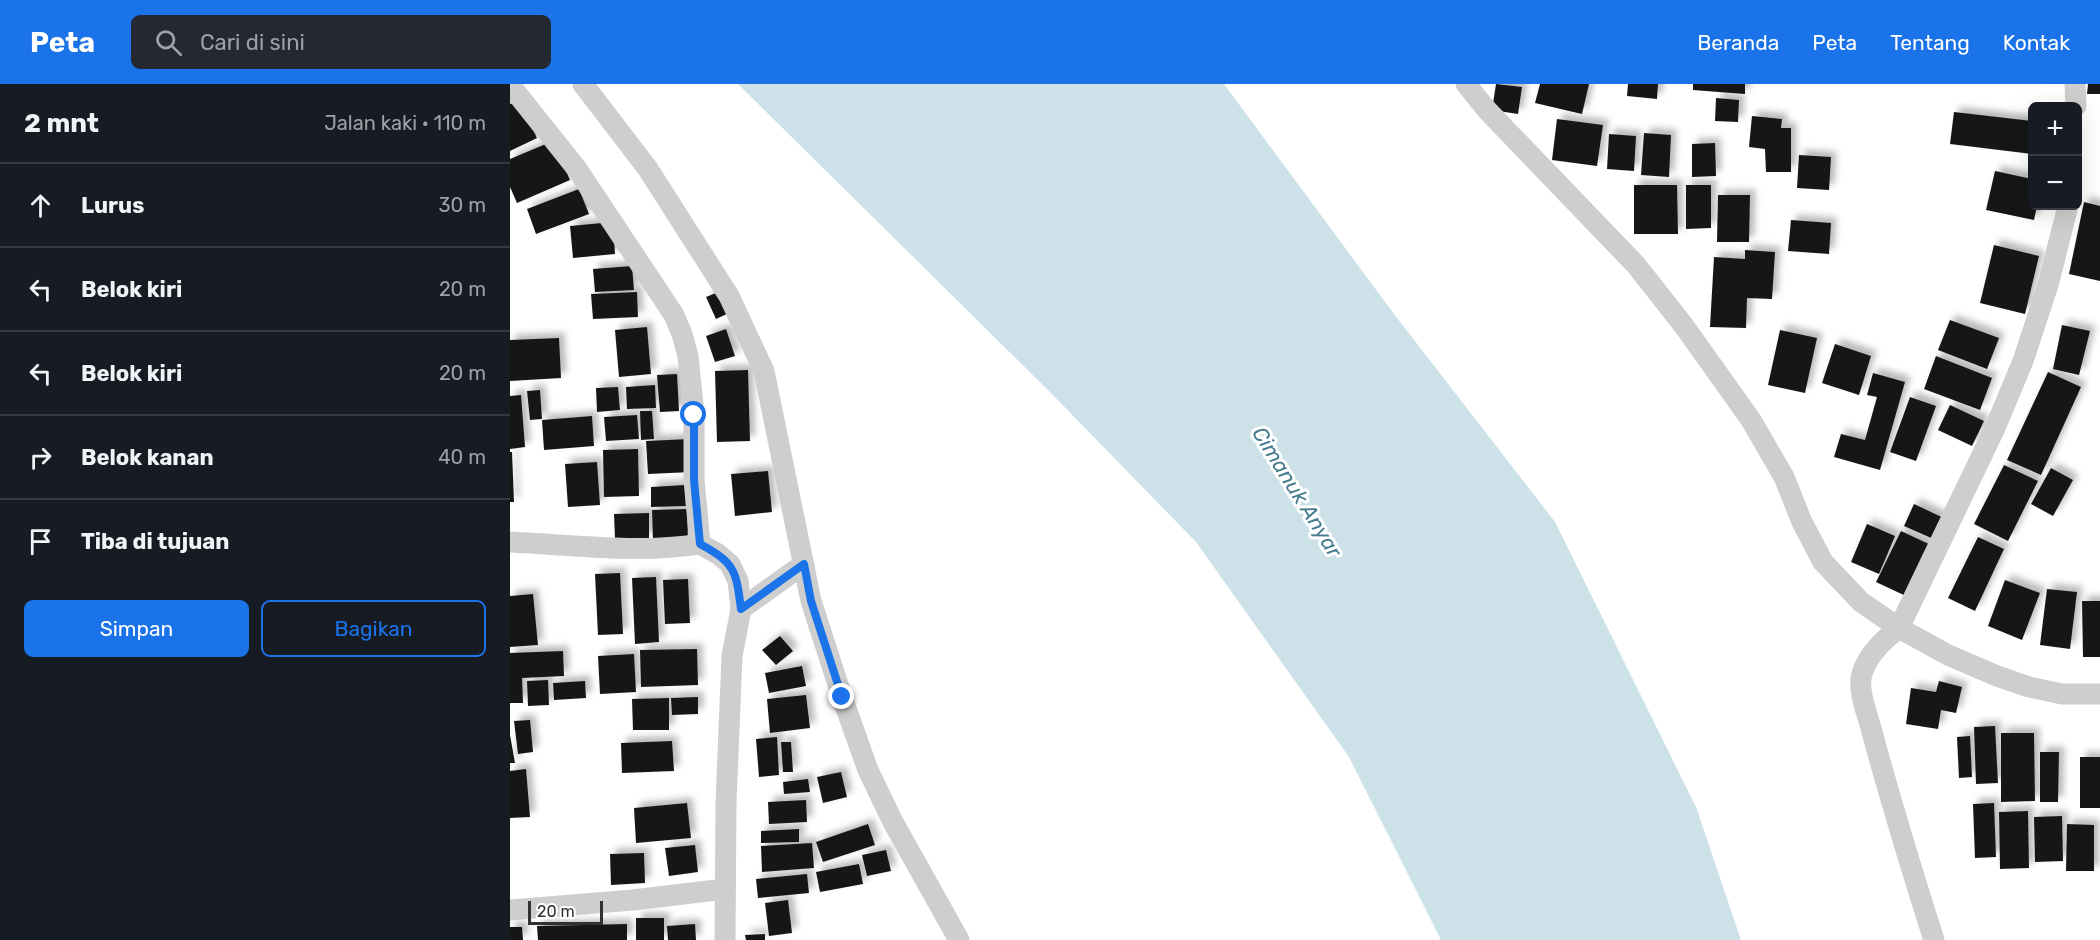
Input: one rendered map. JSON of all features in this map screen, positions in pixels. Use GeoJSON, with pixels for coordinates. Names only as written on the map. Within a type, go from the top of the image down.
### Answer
{"type":"FeatureCollection","features":[{"type":"Feature","properties":{"kind":"street"},"geometry":{"type":"LineString","coordinates":[[583,84],[648,169],[729,296],[764,371],[811,601],[868,770],[892,822],[959,940]]}},
{"type":"Feature","properties":{"kind":"street"},"geometry":{"type":"LineString","coordinates":[[1466,84],[1486,110],[1636,265],[1684,326],[1751,420],[1784,477],[1802,522],[1823,562],[1861,602],[1899,628],[1948,655],[1997,676],[2062,694],[2100,694]]}},
{"type":"Feature","properties":{"kind":"street"},"geometry":{"type":"LineString","coordinates":[[2075,84],[2076,102]]}},
{"type":"Feature","properties":{"kind":"street"},"geometry":{"type":"LineString","coordinates":[[510,85],[578,169],[674,315],[682,333],[688,356],[694,415],[694,480],[700,544]]}},
{"type":"Feature","properties":{"kind":"street"},"geometry":{"type":"LineString","coordinates":[[1934,940],[1888,793],[1861,694],[1861,679],[1866,662],[1886,638],[1899,628],[1995,428],[2023,361],[2048,285],[2067,210]]}},
{"type":"Feature","properties":{"kind":"street"},"geometry":{"type":"LineString","coordinates":[[510,542],[640,549],[669,549],[700,544],[730,564],[738,581],[741,609],[732,656],[725,940]]}},
{"type":"Feature","properties":{"kind":"street"},"geometry":{"type":"LineString","coordinates":[[741,609],[804,564]]}},
{"type":"Feature","properties":{"kind":"street"},"geometry":{"type":"LineString","coordinates":[[510,910],[633,900],[725,889]]}},
{"type":"Feature","properties":{"kind":"water","name":"Cimanuk Anyar"},"geometry":{"type":"Polygon","coordinates":[[[738,84],[1224,84],[1394,314],[1555,522],[1696,807],[1741,940],[1441,940],[1349,757],[1196,542],[1048,390],[738,84]]]}},
{"type":"Feature","properties":{"kind":"building"},"geometry":{"type":"Polygon","coordinates":[[[1496,84],[1522,87],[1518,114],[1492,110],[1496,84]]]}},
{"type":"Feature","properties":{"kind":"building"},"geometry":{"type":"Polygon","coordinates":[[[1540,84],[1589,84],[1582,114],[1535,103],[1540,84]]]}},
{"type":"Feature","properties":{"kind":"building"},"geometry":{"type":"Polygon","coordinates":[[[1628,84],[1658,84],[1657,99],[1627,96],[1628,84]]]}},
{"type":"Feature","properties":{"kind":"building"},"geometry":{"type":"Polygon","coordinates":[[[1693,84],[1745,84],[1745,94],[1693,90],[1693,84]]]}},
{"type":"Feature","properties":{"kind":"building"},"geometry":{"type":"Polygon","coordinates":[[[2088,84],[2100,84],[2100,94],[2087,94],[2088,84]]]}},
{"type":"Feature","properties":{"kind":"building"},"geometry":{"type":"Polygon","coordinates":[[[1716,98],[1739,100],[1738,122],[1715,121],[1716,98]]]}},
{"type":"Feature","properties":{"kind":"building"},"geometry":{"type":"Polygon","coordinates":[[[519,100],[537,138],[510,151],[510,104],[519,100]]]}},
{"type":"Feature","properties":{"kind":"building"},"geometry":{"type":"Polygon","coordinates":[[[1954,112],[2028,121],[2028,154],[1950,144],[1954,112]]]}},
{"type":"Feature","properties":{"kind":"building"},"geometry":{"type":"Polygon","coordinates":[[[1752,116],[1782,119],[1781,128],[1791,128],[1791,172],[1766,172],[1765,149],[1749,147],[1752,116]]]}},
{"type":"Feature","properties":{"kind":"building"},"geometry":{"type":"Polygon","coordinates":[[[1557,119],[1603,125],[1597,166],[1552,160],[1557,119]]]}},
{"type":"Feature","properties":{"kind":"building"},"geometry":{"type":"Polygon","coordinates":[[[1644,133],[1671,135],[1669,177],[1641,175],[1644,133]]]}},
{"type":"Feature","properties":{"kind":"building"},"geometry":{"type":"Polygon","coordinates":[[[1609,134],[1636,136],[1634,171],[1607,169],[1609,134]]]}},
{"type":"Feature","properties":{"kind":"building"},"geometry":{"type":"Polygon","coordinates":[[[553,141],[570,180],[517,203],[510,187],[510,159],[553,141]]]}},
{"type":"Feature","properties":{"kind":"building"},"geometry":{"type":"Polygon","coordinates":[[[1715,143],[1716,176],[1692,177],[1692,144],[1715,143]]]}},
{"type":"Feature","properties":{"kind":"building"},"geometry":{"type":"Polygon","coordinates":[[[1799,155],[1831,157],[1829,190],[1797,188],[1799,155]]]}},
{"type":"Feature","properties":{"kind":"building"},"geometry":{"type":"Polygon","coordinates":[[[1995,171],[2028,178],[2028,210],[2036,210],[2034,220],[1986,210],[1995,171]]]}},
{"type":"Feature","properties":{"kind":"building"},"geometry":{"type":"Polygon","coordinates":[[[1634,185],[1677,185],[1678,234],[1634,234],[1634,185]]]}},
{"type":"Feature","properties":{"kind":"building"},"geometry":{"type":"Polygon","coordinates":[[[1686,185],[1711,185],[1711,228],[1686,229],[1686,185]]]}},
{"type":"Feature","properties":{"kind":"building"},"geometry":{"type":"Polygon","coordinates":[[[579,189],[589,214],[536,234],[527,209],[579,189]]]}},
{"type":"Feature","properties":{"kind":"building"},"geometry":{"type":"Polygon","coordinates":[[[1718,195],[1750,195],[1749,242],[1717,242],[1718,195]]]}},
{"type":"Feature","properties":{"kind":"building"},"geometry":{"type":"Polygon","coordinates":[[[2084,202],[2100,206],[2100,281],[2069,274],[2084,202]]]}},
{"type":"Feature","properties":{"kind":"building"},"geometry":{"type":"Polygon","coordinates":[[[1791,220],[1831,223],[1829,254],[1788,251],[1791,220]]]}},
{"type":"Feature","properties":{"kind":"building"},"geometry":{"type":"Polygon","coordinates":[[[613,222],[615,254],[573,258],[570,226],[613,222]]]}},
{"type":"Feature","properties":{"kind":"building"},"geometry":{"type":"Polygon","coordinates":[[[1994,245],[2039,256],[2025,314],[1980,303],[1994,245]]]}},
{"type":"Feature","properties":{"kind":"building"},"geometry":{"type":"Polygon","coordinates":[[[1745,250],[1775,252],[1772,299],[1747,298],[1746,328],[1710,327],[1714,257],[1745,259],[1745,250]]]}},
{"type":"Feature","properties":{"kind":"building"},"geometry":{"type":"Polygon","coordinates":[[[632,266],[634,290],[595,292],[593,269],[632,266]]]}},
{"type":"Feature","properties":{"kind":"building"},"geometry":{"type":"Polygon","coordinates":[[[721,291],[731,312],[716,319],[706,297],[721,291]]]}},
{"type":"Feature","properties":{"kind":"building"},"geometry":{"type":"Polygon","coordinates":[[[637,292],[638,317],[593,319],[591,294],[637,292]]]}},
{"type":"Feature","properties":{"kind":"building"},"geometry":{"type":"Polygon","coordinates":[[[1950,320],[1999,338],[1987,369],[1938,350],[1950,320]]]}},
{"type":"Feature","properties":{"kind":"building"},"geometry":{"type":"Polygon","coordinates":[[[2062,325],[2090,331],[2079,375],[2053,369],[2062,325]]]}},
{"type":"Feature","properties":{"kind":"building"},"geometry":{"type":"Polygon","coordinates":[[[647,327],[651,374],[619,377],[615,330],[647,327]]]}},
{"type":"Feature","properties":{"kind":"building"},"geometry":{"type":"Polygon","coordinates":[[[726,329],[735,356],[715,362],[706,336],[726,329]]]}},
{"type":"Feature","properties":{"kind":"building"},"geometry":{"type":"Polygon","coordinates":[[[1780,330],[1817,338],[1805,393],[1768,385],[1780,330]]]}},
{"type":"Feature","properties":{"kind":"building"},"geometry":{"type":"Polygon","coordinates":[[[559,338],[561,378],[510,381],[510,340],[559,338]]]}},
{"type":"Feature","properties":{"kind":"building"},"geometry":{"type":"Polygon","coordinates":[[[1835,344],[1871,356],[1859,395],[1822,383],[1835,344]]]}},
{"type":"Feature","properties":{"kind":"building"},"geometry":{"type":"Polygon","coordinates":[[[1936,356],[1992,378],[1980,410],[1924,389],[1936,356]]]}},
{"type":"Feature","properties":{"kind":"building"},"geometry":{"type":"Polygon","coordinates":[[[748,370],[750,441],[717,442],[715,371],[748,370]]]}},
{"type":"Feature","properties":{"kind":"building"},"geometry":{"type":"Polygon","coordinates":[[[2048,372],[2081,387],[2041,475],[2007,460],[2048,372]]]}},
{"type":"Feature","properties":{"kind":"building"},"geometry":{"type":"Polygon","coordinates":[[[1873,373],[1905,382],[1880,470],[1834,457],[1841,434],[1865,440],[1877,397],[1867,395],[1873,373]]]}},
{"type":"Feature","properties":{"kind":"building"},"geometry":{"type":"Polygon","coordinates":[[[677,374],[679,411],[660,412],[657,375],[677,374]]]}},
{"type":"Feature","properties":{"kind":"building"},"geometry":{"type":"Polygon","coordinates":[[[655,385],[656,408],[627,409],[626,387],[655,385]]]}},
{"type":"Feature","properties":{"kind":"building"},"geometry":{"type":"Polygon","coordinates":[[[618,387],[620,410],[597,412],[596,388],[618,387]]]}},
{"type":"Feature","properties":{"kind":"building"},"geometry":{"type":"Polygon","coordinates":[[[540,390],[542,419],[530,420],[527,391],[540,390]]]}},
{"type":"Feature","properties":{"kind":"building"},"geometry":{"type":"Polygon","coordinates":[[[521,395],[525,447],[510,449],[510,396],[521,395]]]}},
{"type":"Feature","properties":{"kind":"building"},"geometry":{"type":"Polygon","coordinates":[[[1910,397],[1936,406],[1916,461],[1890,452],[1910,397]]]}},
{"type":"Feature","properties":{"kind":"building"},"geometry":{"type":"Polygon","coordinates":[[[1950,405],[1984,421],[1972,446],[1938,430],[1950,405]]]}},
{"type":"Feature","properties":{"kind":"building"},"geometry":{"type":"Polygon","coordinates":[[[640,411],[652,411],[654,439],[641,440],[640,411]]]}},
{"type":"Feature","properties":{"kind":"building"},"geometry":{"type":"Polygon","coordinates":[[[637,415],[639,439],[606,441],[604,417],[637,415]]]}},
{"type":"Feature","properties":{"kind":"building"},"geometry":{"type":"Polygon","coordinates":[[[592,416],[594,446],[544,450],[542,420],[592,416]]]}},
{"type":"Feature","properties":{"kind":"building"},"geometry":{"type":"Polygon","coordinates":[[[690,439],[692,472],[648,474],[646,441],[690,439]]]}},
{"type":"Feature","properties":{"kind":"building"},"geometry":{"type":"Polygon","coordinates":[[[638,449],[639,496],[604,497],[603,450],[638,449]]]}},
{"type":"Feature","properties":{"kind":"building"},"geometry":{"type":"Polygon","coordinates":[[[510,452],[512,452],[514,502],[510,502],[510,452]]]}},
{"type":"Feature","properties":{"kind":"building"},"geometry":{"type":"Polygon","coordinates":[[[597,462],[600,505],[568,507],[565,464],[597,462]]]}},
{"type":"Feature","properties":{"kind":"building"},"geometry":{"type":"Polygon","coordinates":[[[2004,465],[2038,481],[2008,541],[1974,524],[2004,465]]]}},
{"type":"Feature","properties":{"kind":"building"},"geometry":{"type":"Polygon","coordinates":[[[2051,468],[2073,480],[2053,516],[2031,504],[2051,468]]]}},
{"type":"Feature","properties":{"kind":"building"},"geometry":{"type":"Polygon","coordinates":[[[768,471],[772,512],[735,516],[731,474],[768,471]]]}},
{"type":"Feature","properties":{"kind":"building"},"geometry":{"type":"Polygon","coordinates":[[[685,485],[686,506],[651,507],[651,487],[685,485]]]}},
{"type":"Feature","properties":{"kind":"building"},"geometry":{"type":"Polygon","coordinates":[[[1914,504],[1948,520],[1938,541],[1904,526],[1914,504]]]}},
{"type":"Feature","properties":{"kind":"building"},"geometry":{"type":"Polygon","coordinates":[[[687,509],[688,540],[653,541],[652,510],[687,509]]]}},
{"type":"Feature","properties":{"kind":"building"},"geometry":{"type":"Polygon","coordinates":[[[649,513],[649,538],[615,539],[614,514],[649,513]]]}},
{"type":"Feature","properties":{"kind":"building"},"geometry":{"type":"Polygon","coordinates":[[[1867,524],[1895,536],[1879,574],[1851,562],[1867,524]]]}},
{"type":"Feature","properties":{"kind":"building"},"geometry":{"type":"Polygon","coordinates":[[[1901,531],[1933,546],[1908,597],[1876,582],[1901,531]]]}},
{"type":"Feature","properties":{"kind":"building"},"geometry":{"type":"Polygon","coordinates":[[[1978,537],[2004,549],[1975,611],[1948,598],[1978,537]]]}},
{"type":"Feature","properties":{"kind":"building"},"geometry":{"type":"Polygon","coordinates":[[[620,573],[623,634],[598,635],[595,574],[620,573]]]}},
{"type":"Feature","properties":{"kind":"building"},"geometry":{"type":"Polygon","coordinates":[[[656,577],[659,642],[635,644],[632,578],[656,577]]]}},
{"type":"Feature","properties":{"kind":"building"},"geometry":{"type":"Polygon","coordinates":[[[688,579],[690,623],[665,624],[663,580],[688,579]]]}},
{"type":"Feature","properties":{"kind":"building"},"geometry":{"type":"Polygon","coordinates":[[[2005,580],[2040,593],[2022,640],[1988,626],[2005,580]]]}},
{"type":"Feature","properties":{"kind":"building"},"geometry":{"type":"Polygon","coordinates":[[[2047,589],[2077,592],[2070,649],[2040,645],[2047,589]]]}},
{"type":"Feature","properties":{"kind":"building"},"geometry":{"type":"Polygon","coordinates":[[[533,594],[538,645],[510,647],[510,596],[533,594]]]}},
{"type":"Feature","properties":{"kind":"building"},"geometry":{"type":"Polygon","coordinates":[[[2082,601],[2100,601],[2100,657],[2083,657],[2082,601]]]}},
{"type":"Feature","properties":{"kind":"building"},"geometry":{"type":"Polygon","coordinates":[[[780,636],[793,651],[776,665],[762,650],[780,636]]]}},
{"type":"Feature","properties":{"kind":"building"},"geometry":{"type":"Polygon","coordinates":[[[697,649],[698,685],[641,687],[640,650],[697,649]]]}},
{"type":"Feature","properties":{"kind":"building"},"geometry":{"type":"Polygon","coordinates":[[[563,651],[564,676],[522,678],[523,703],[510,703],[510,653],[563,651]]]}},
{"type":"Feature","properties":{"kind":"building"},"geometry":{"type":"Polygon","coordinates":[[[634,654],[636,692],[600,694],[598,656],[634,654]]]}},
{"type":"Feature","properties":{"kind":"building"},"geometry":{"type":"Polygon","coordinates":[[[802,666],[806,686],[769,693],[765,673],[802,666]]]}},
{"type":"Feature","properties":{"kind":"building"},"geometry":{"type":"Polygon","coordinates":[[[548,680],[549,705],[528,706],[527,681],[548,680]]]}},
{"type":"Feature","properties":{"kind":"building"},"geometry":{"type":"Polygon","coordinates":[[[585,681],[586,698],[554,700],[553,683],[585,681]]]}},
{"type":"Feature","properties":{"kind":"building"},"geometry":{"type":"Polygon","coordinates":[[[1939,681],[1962,687],[1956,713],[1941,710],[1938,729],[1906,724],[1911,688],[1936,692],[1939,681]]]}},
{"type":"Feature","properties":{"kind":"building"},"geometry":{"type":"Polygon","coordinates":[[[806,695],[810,728],[770,733],[767,699],[806,695]]]}},
{"type":"Feature","properties":{"kind":"building"},"geometry":{"type":"Polygon","coordinates":[[[698,697],[698,714],[672,715],[671,698],[698,697]]]}},
{"type":"Feature","properties":{"kind":"building"},"geometry":{"type":"Polygon","coordinates":[[[669,698],[669,730],[633,730],[632,699],[669,698]]]}},
{"type":"Feature","properties":{"kind":"building"},"geometry":{"type":"Polygon","coordinates":[[[530,720],[533,752],[518,754],[514,721],[530,720]]]}},
{"type":"Feature","properties":{"kind":"building"},"geometry":{"type":"Polygon","coordinates":[[[1995,726],[1998,783],[1976,784],[1974,727],[1995,726]]]}},
{"type":"Feature","properties":{"kind":"building"},"geometry":{"type":"Polygon","coordinates":[[[2001,733],[2034,733],[2035,801],[2001,802],[2001,733]]]}},
{"type":"Feature","properties":{"kind":"building"},"geometry":{"type":"Polygon","coordinates":[[[510,735],[515,763],[510,763],[510,735]]]}},
{"type":"Feature","properties":{"kind":"building"},"geometry":{"type":"Polygon","coordinates":[[[1970,736],[1972,777],[1959,778],[1957,737],[1970,736]]]}},
{"type":"Feature","properties":{"kind":"building"},"geometry":{"type":"Polygon","coordinates":[[[777,737],[779,775],[759,777],[756,739],[777,737]]]}},
{"type":"Feature","properties":{"kind":"building"},"geometry":{"type":"Polygon","coordinates":[[[672,741],[674,771],[622,773],[621,743],[672,741]]]}},
{"type":"Feature","properties":{"kind":"building"},"geometry":{"type":"Polygon","coordinates":[[[781,742],[791,742],[793,772],[783,772],[781,742]]]}},
{"type":"Feature","properties":{"kind":"building"},"geometry":{"type":"Polygon","coordinates":[[[2040,752],[2059,752],[2058,802],[2040,802],[2040,752]]]}},
{"type":"Feature","properties":{"kind":"building"},"geometry":{"type":"Polygon","coordinates":[[[2080,757],[2100,757],[2100,808],[2080,808],[2080,757]]]}},
{"type":"Feature","properties":{"kind":"building"},"geometry":{"type":"Polygon","coordinates":[[[526,769],[530,817],[510,818],[510,771],[526,769]]]}},
{"type":"Feature","properties":{"kind":"building"},"geometry":{"type":"Polygon","coordinates":[[[841,772],[847,797],[823,803],[817,777],[841,772]]]}},
{"type":"Feature","properties":{"kind":"building"},"geometry":{"type":"Polygon","coordinates":[[[808,779],[810,792],[784,794],[783,782],[808,779]]]}},
{"type":"Feature","properties":{"kind":"building"},"geometry":{"type":"Polygon","coordinates":[[[806,800],[807,822],[769,824],[768,802],[806,800]]]}},
{"type":"Feature","properties":{"kind":"building"},"geometry":{"type":"Polygon","coordinates":[[[687,803],[691,838],[636,843],[634,808],[687,803]]]}},
{"type":"Feature","properties":{"kind":"building"},"geometry":{"type":"Polygon","coordinates":[[[1994,803],[1996,857],[1975,858],[1973,804],[1994,803]]]}},
{"type":"Feature","properties":{"kind":"building"},"geometry":{"type":"Polygon","coordinates":[[[2028,811],[2029,868],[2000,869],[1999,812],[2028,811]]]}},
{"type":"Feature","properties":{"kind":"building"},"geometry":{"type":"Polygon","coordinates":[[[2062,816],[2063,861],[2035,862],[2034,817],[2062,816]]]}},
{"type":"Feature","properties":{"kind":"building"},"geometry":{"type":"Polygon","coordinates":[[[868,824],[875,845],[823,862],[816,842],[868,824]]]}},
{"type":"Feature","properties":{"kind":"building"},"geometry":{"type":"Polygon","coordinates":[[[2067,824],[2094,825],[2094,871],[2066,871],[2067,824]]]}},
{"type":"Feature","properties":{"kind":"building"},"geometry":{"type":"Polygon","coordinates":[[[799,829],[799,842],[761,843],[761,831],[799,829]]]}},
{"type":"Feature","properties":{"kind":"building"},"geometry":{"type":"Polygon","coordinates":[[[812,843],[814,868],[762,872],[761,846],[812,843]]]}},
{"type":"Feature","properties":{"kind":"building"},"geometry":{"type":"Polygon","coordinates":[[[695,845],[698,872],[669,876],[665,848],[695,845]]]}},
{"type":"Feature","properties":{"kind":"building"},"geometry":{"type":"Polygon","coordinates":[[[886,850],[891,871],[867,876],[862,855],[886,850]]]}},
{"type":"Feature","properties":{"kind":"building"},"geometry":{"type":"Polygon","coordinates":[[[644,853],[645,883],[611,885],[610,854],[644,853]]]}},
{"type":"Feature","properties":{"kind":"building"},"geometry":{"type":"Polygon","coordinates":[[[859,864],[863,884],[820,892],[816,872],[859,864]]]}},
{"type":"Feature","properties":{"kind":"building"},"geometry":{"type":"Polygon","coordinates":[[[807,874],[809,893],[758,898],[756,879],[807,874]]]}},
{"type":"Feature","properties":{"kind":"building"},"geometry":{"type":"Polygon","coordinates":[[[788,900],[792,933],[769,936],[765,903],[788,900]]]}},
{"type":"Feature","properties":{"kind":"building"},"geometry":{"type":"Polygon","coordinates":[[[636,918],[664,918],[664,940],[636,940],[636,918]]]}},
{"type":"Feature","properties":{"kind":"building"},"geometry":{"type":"Polygon","coordinates":[[[627,924],[627,940],[538,940],[537,926],[627,924]]]}},
{"type":"Feature","properties":{"kind":"building"},"geometry":{"type":"Polygon","coordinates":[[[695,924],[696,940],[668,940],[667,926],[695,924]]]}},
{"type":"Feature","properties":{"kind":"building"},"geometry":{"type":"Polygon","coordinates":[[[510,927],[522,927],[523,940],[510,940],[510,927]]]}},
{"type":"Feature","properties":{"kind":"building"},"geometry":{"type":"Polygon","coordinates":[[[765,934],[765,940],[746,940],[745,935],[765,934]]]}},
{"type":"Feature","properties":{"kind":"route"},"geometry":{"type":"LineString","coordinates":[[694,415],[694,480],[700,544],[730,564],[738,581],[741,609],[804,564],[811,601],[842,697]]}}]}
